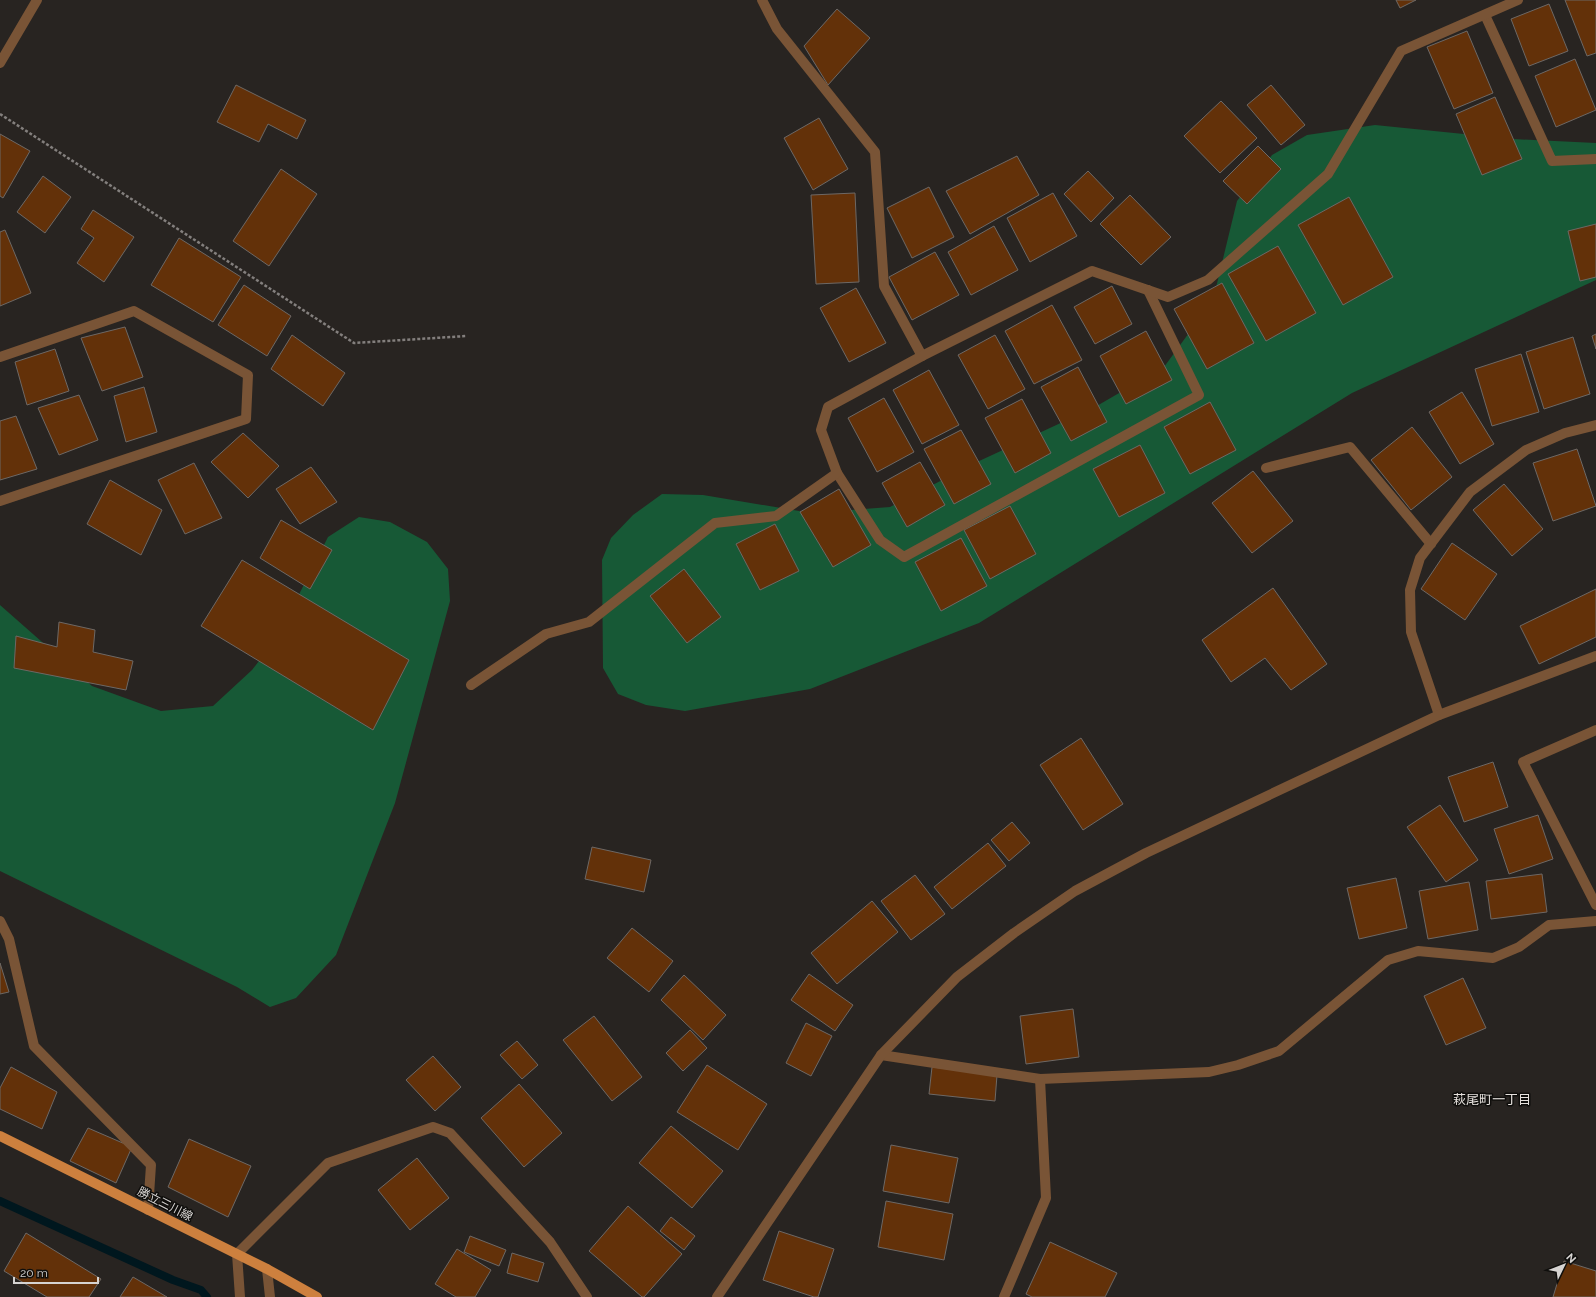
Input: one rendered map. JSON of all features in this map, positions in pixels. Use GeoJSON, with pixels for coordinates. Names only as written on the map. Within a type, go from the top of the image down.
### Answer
{"type":"FeatureCollection","features":[{"type":"Feature","properties":{"kind":"main road","name":"勝立三川線"},"geometry":{"type":"LineString","coordinates":[[0,1136],[267,1269],[317,1297]]}},
{"type":"Feature","properties":{"kind":"street"},"geometry":{"type":"LineString","coordinates":[[0,63],[37,0]]}},
{"type":"Feature","properties":{"kind":"street"},"geometry":{"type":"LineString","coordinates":[[762,0],[778,29],[875,152],[884,286],[922,356]]}},
{"type":"Feature","properties":{"kind":"street"},"geometry":{"type":"LineString","coordinates":[[1148,290],[1199,395],[904,557],[880,540],[837,473],[821,430],[828,407],[922,356],[1092,271],[1148,290],[1168,297],[1208,280],[1328,174],[1401,52],[1518,0]]}},
{"type":"Feature","properties":{"kind":"street"},"geometry":{"type":"LineString","coordinates":[[1485,15],[1552,161],[1596,159]]}},
{"type":"Feature","properties":{"kind":"street"},"geometry":{"type":"LineString","coordinates":[[0,357],[134,310],[248,375],[246,419],[0,501]]}},
{"type":"Feature","properties":{"kind":"street"},"geometry":{"type":"LineString","coordinates":[[1439,715],[1411,632],[1410,590],[1420,558],[1470,492],[1526,450],[1565,433],[1596,425]]}},
{"type":"Feature","properties":{"kind":"street"},"geometry":{"type":"LineString","coordinates":[[1266,468],[1350,447],[1431,544]]}},
{"type":"Feature","properties":{"kind":"street"},"geometry":{"type":"LineString","coordinates":[[471,685],[546,634],[589,622],[715,523],[776,516],[837,473]]}},
{"type":"Feature","properties":{"kind":"street"},"geometry":{"type":"LineString","coordinates":[[717,1297],[881,1055],[957,977],[1014,934],[1075,891],[1146,853],[1439,715],[1596,656]]}},
{"type":"Feature","properties":{"kind":"street"},"geometry":{"type":"LineString","coordinates":[[1596,730],[1523,762],[1596,906]]}},
{"type":"Feature","properties":{"kind":"street"},"geometry":{"type":"LineString","coordinates":[[0,921],[9,939],[34,1046],[151,1165],[148,1210]]}},
{"type":"Feature","properties":{"kind":"street"},"geometry":{"type":"LineString","coordinates":[[881,1055],[1040,1079],[1209,1072],[1238,1065],[1278,1051],[1388,960],[1418,951],[1493,958],[1519,947],[1549,925],[1596,921]]}},
{"type":"Feature","properties":{"kind":"street"},"geometry":{"type":"LineString","coordinates":[[1004,1297],[1046,1198],[1040,1079]]}},
{"type":"Feature","properties":{"kind":"street"},"geometry":{"type":"LineString","coordinates":[[240,1297],[237,1254],[328,1163],[432,1127],[450,1133],[550,1242],[587,1297]]}},
{"type":"Feature","properties":{"kind":"street"},"geometry":{"type":"LineString","coordinates":[[267,1269],[270,1297]]}},
{"type":"Feature","properties":{"kind":"path"},"geometry":{"type":"LineString","coordinates":[[0,114],[354,343],[467,336]]}},
{"type":"Feature","properties":{"kind":"green space"},"geometry":{"type":"Polygon","coordinates":[[[1375,125],[1513,139],[1596,143],[1596,280],[1352,393],[979,623],[810,689],[685,711],[646,705],[618,694],[603,668],[602,560],[611,538],[633,515],[662,494],[703,495],[811,513],[890,507],[977,462],[1095,407],[1164,367],[1213,300],[1237,201],[1272,155],[1307,135],[1375,125]]]}},
{"type":"Feature","properties":{"kind":"green space"},"geometry":{"type":"Polygon","coordinates":[[[359,517],[390,522],[427,542],[448,569],[450,601],[395,803],[336,955],[296,998],[270,1007],[237,987],[0,871],[0,605],[92,686],[161,711],[213,706],[252,670],[278,636],[328,537],[359,517]]]}},
{"type":"Feature","properties":{"kind":"building"},"geometry":{"type":"Polygon","coordinates":[[[1396,0],[1416,0],[1400,8],[1396,0]]]}},
{"type":"Feature","properties":{"kind":"building"},"geometry":{"type":"Polygon","coordinates":[[[1565,0],[1596,0],[1596,53],[1587,56],[1565,0]]]}},
{"type":"Feature","properties":{"kind":"building"},"geometry":{"type":"Polygon","coordinates":[[[1549,4],[1568,51],[1529,66],[1511,19],[1549,4]]]}},
{"type":"Feature","properties":{"kind":"building"},"geometry":{"type":"Polygon","coordinates":[[[837,9],[870,38],[828,85],[804,46],[837,9]]]}},
{"type":"Feature","properties":{"kind":"building"},"geometry":{"type":"Polygon","coordinates":[[[1467,31],[1493,93],[1454,109],[1427,47],[1467,31]]]}},
{"type":"Feature","properties":{"kind":"building"},"geometry":{"type":"Polygon","coordinates":[[[1575,59],[1596,110],[1556,127],[1535,76],[1575,59]]]}},
{"type":"Feature","properties":{"kind":"building"},"geometry":{"type":"Polygon","coordinates":[[[236,85],[306,120],[297,139],[268,124],[259,142],[217,122],[236,85]]]}},
{"type":"Feature","properties":{"kind":"building"},"geometry":{"type":"Polygon","coordinates":[[[1271,85],[1305,125],[1281,145],[1247,105],[1271,85]]]}},
{"type":"Feature","properties":{"kind":"building"},"geometry":{"type":"Polygon","coordinates":[[[1495,97],[1522,159],[1482,175],[1456,114],[1495,97]]]}},
{"type":"Feature","properties":{"kind":"building"},"geometry":{"type":"Polygon","coordinates":[[[1221,101],[1257,138],[1220,173],[1184,136],[1221,101]]]}},
{"type":"Feature","properties":{"kind":"building"},"geometry":{"type":"Polygon","coordinates":[[[819,118],[848,169],[813,190],[784,138],[819,118]]]}},
{"type":"Feature","properties":{"kind":"building"},"geometry":{"type":"Polygon","coordinates":[[[0,134],[30,151],[3,198],[0,196],[0,134]]]}},
{"type":"Feature","properties":{"kind":"building"},"geometry":{"type":"Polygon","coordinates":[[[1258,146],[1281,169],[1247,204],[1223,181],[1258,146]]]}},
{"type":"Feature","properties":{"kind":"building"},"geometry":{"type":"Polygon","coordinates":[[[1017,156],[1039,195],[970,234],[946,191],[1017,156]]]}},
{"type":"Feature","properties":{"kind":"building"},"geometry":{"type":"Polygon","coordinates":[[[281,169],[317,194],[269,266],[233,241],[281,169]]]}},
{"type":"Feature","properties":{"kind":"building"},"geometry":{"type":"Polygon","coordinates":[[[1088,171],[1114,198],[1091,222],[1064,194],[1088,171]]]}},
{"type":"Feature","properties":{"kind":"building"},"geometry":{"type":"Polygon","coordinates":[[[43,176],[71,197],[45,233],[17,212],[43,176]]]}},
{"type":"Feature","properties":{"kind":"building"},"geometry":{"type":"Polygon","coordinates":[[[929,187],[954,237],[912,258],[887,208],[929,187]]]}},
{"type":"Feature","properties":{"kind":"building"},"geometry":{"type":"Polygon","coordinates":[[[855,193],[859,282],[816,284],[811,195],[855,193]]]}},
{"type":"Feature","properties":{"kind":"building"},"geometry":{"type":"Polygon","coordinates":[[[1053,193],[1077,236],[1030,262],[1007,218],[1053,193]]]}},
{"type":"Feature","properties":{"kind":"building"},"geometry":{"type":"Polygon","coordinates":[[[1130,195],[1171,237],[1141,265],[1100,224],[1130,195]]]}},
{"type":"Feature","properties":{"kind":"building"},"geometry":{"type":"Polygon","coordinates":[[[1349,197],[1393,277],[1343,305],[1298,225],[1349,197]]]}},
{"type":"Feature","properties":{"kind":"building"},"geometry":{"type":"Polygon","coordinates":[[[93,210],[134,237],[104,282],[77,263],[94,238],[81,229],[93,210]]]}},
{"type":"Feature","properties":{"kind":"building"},"geometry":{"type":"Polygon","coordinates":[[[1596,224],[1596,277],[1580,281],[1568,231],[1596,224]]]}},
{"type":"Feature","properties":{"kind":"building"},"geometry":{"type":"Polygon","coordinates":[[[994,226],[1018,270],[971,295],[948,252],[994,226]]]}},
{"type":"Feature","properties":{"kind":"building"},"geometry":{"type":"Polygon","coordinates":[[[5,230],[31,293],[0,306],[0,232],[5,230]]]}},
{"type":"Feature","properties":{"kind":"building"},"geometry":{"type":"Polygon","coordinates":[[[179,238],[241,277],[213,322],[151,285],[179,238]]]}},
{"type":"Feature","properties":{"kind":"building"},"geometry":{"type":"Polygon","coordinates":[[[1278,246],[1316,313],[1266,341],[1228,274],[1278,246]]]}},
{"type":"Feature","properties":{"kind":"building"},"geometry":{"type":"Polygon","coordinates":[[[935,252],[959,295],[912,320],[889,277],[935,252]]]}},
{"type":"Feature","properties":{"kind":"building"},"geometry":{"type":"Polygon","coordinates":[[[1222,283],[1254,343],[1207,369],[1174,309],[1222,283]]]}},
{"type":"Feature","properties":{"kind":"building"},"geometry":{"type":"Polygon","coordinates":[[[244,285],[291,316],[267,356],[218,325],[244,285]]]}},
{"type":"Feature","properties":{"kind":"building"},"geometry":{"type":"Polygon","coordinates":[[[1112,286],[1132,324],[1095,344],[1074,307],[1112,286]]]}},
{"type":"Feature","properties":{"kind":"building"},"geometry":{"type":"Polygon","coordinates":[[[856,288],[886,343],[849,362],[820,308],[856,288]]]}},
{"type":"Feature","properties":{"kind":"building"},"geometry":{"type":"Polygon","coordinates":[[[1052,305],[1082,360],[1034,384],[1005,331],[1052,305]]]}},
{"type":"Feature","properties":{"kind":"building"},"geometry":{"type":"Polygon","coordinates":[[[125,327],[143,377],[102,391],[81,338],[125,327]]]}},
{"type":"Feature","properties":{"kind":"building"},"geometry":{"type":"Polygon","coordinates":[[[1146,331],[1172,380],[1126,404],[1100,356],[1146,331]]]}},
{"type":"Feature","properties":{"kind":"building"},"geometry":{"type":"Polygon","coordinates":[[[1596,334],[1596,349],[1592,336],[1596,334]]]}},
{"type":"Feature","properties":{"kind":"building"},"geometry":{"type":"Polygon","coordinates":[[[292,335],[345,373],[323,406],[271,369],[292,335]]]}},
{"type":"Feature","properties":{"kind":"building"},"geometry":{"type":"Polygon","coordinates":[[[995,335],[1025,389],[988,409],[958,355],[995,335]]]}},
{"type":"Feature","properties":{"kind":"building"},"geometry":{"type":"Polygon","coordinates":[[[1573,337],[1590,394],[1544,409],[1526,352],[1573,337]]]}},
{"type":"Feature","properties":{"kind":"building"},"geometry":{"type":"Polygon","coordinates":[[[55,349],[69,391],[27,405],[15,362],[55,349]]]}},
{"type":"Feature","properties":{"kind":"building"},"geometry":{"type":"Polygon","coordinates":[[[1521,354],[1539,412],[1492,426],[1475,369],[1521,354]]]}},
{"type":"Feature","properties":{"kind":"building"},"geometry":{"type":"Polygon","coordinates":[[[1078,367],[1107,422],[1071,441],[1041,387],[1078,367]]]}},
{"type":"Feature","properties":{"kind":"building"},"geometry":{"type":"Polygon","coordinates":[[[929,370],[959,425],[922,444],[893,390],[929,370]]]}},
{"type":"Feature","properties":{"kind":"building"},"geometry":{"type":"Polygon","coordinates":[[[144,387],[157,432],[126,442],[114,396],[144,387]]]}},
{"type":"Feature","properties":{"kind":"building"},"geometry":{"type":"Polygon","coordinates":[[[1462,392],[1494,444],[1460,464],[1429,412],[1462,392]]]}},
{"type":"Feature","properties":{"kind":"building"},"geometry":{"type":"Polygon","coordinates":[[[79,395],[98,440],[59,455],[38,408],[79,395]]]}},
{"type":"Feature","properties":{"kind":"building"},"geometry":{"type":"Polygon","coordinates":[[[884,398],[914,452],[877,472],[848,418],[884,398]]]}},
{"type":"Feature","properties":{"kind":"building"},"geometry":{"type":"Polygon","coordinates":[[[1022,399],[1051,453],[1015,473],[985,418],[1022,399]]]}},
{"type":"Feature","properties":{"kind":"building"},"geometry":{"type":"Polygon","coordinates":[[[1210,402],[1236,450],[1190,474],[1164,427],[1210,402]]]}},
{"type":"Feature","properties":{"kind":"building"},"geometry":{"type":"Polygon","coordinates":[[[16,416],[37,469],[0,480],[0,421],[16,416]]]}},
{"type":"Feature","properties":{"kind":"building"},"geometry":{"type":"Polygon","coordinates":[[[1412,427],[1452,477],[1411,510],[1371,460],[1412,427]]]}},
{"type":"Feature","properties":{"kind":"building"},"geometry":{"type":"Polygon","coordinates":[[[961,430],[991,484],[954,504],[924,449],[961,430]]]}},
{"type":"Feature","properties":{"kind":"building"},"geometry":{"type":"Polygon","coordinates":[[[243,433],[279,466],[248,498],[211,462],[243,433]]]}},
{"type":"Feature","properties":{"kind":"building"},"geometry":{"type":"Polygon","coordinates":[[[1140,445],[1165,493],[1119,517],[1093,469],[1140,445]]]}},
{"type":"Feature","properties":{"kind":"building"},"geometry":{"type":"Polygon","coordinates":[[[1577,449],[1596,506],[1553,521],[1533,463],[1577,449]]]}},
{"type":"Feature","properties":{"kind":"building"},"geometry":{"type":"Polygon","coordinates":[[[920,462],[945,505],[907,527],[882,483],[920,462]]]}},
{"type":"Feature","properties":{"kind":"building"},"geometry":{"type":"Polygon","coordinates":[[[194,463],[222,518],[185,534],[158,480],[194,463]]]}},
{"type":"Feature","properties":{"kind":"building"},"geometry":{"type":"Polygon","coordinates":[[[311,467],[337,502],[300,524],[276,489],[311,467]]]}},
{"type":"Feature","properties":{"kind":"building"},"geometry":{"type":"Polygon","coordinates":[[[1253,471],[1293,521],[1252,553],[1212,503],[1253,471]]]}},
{"type":"Feature","properties":{"kind":"building"},"geometry":{"type":"Polygon","coordinates":[[[110,480],[162,510],[141,555],[87,524],[110,480]]]}},
{"type":"Feature","properties":{"kind":"building"},"geometry":{"type":"Polygon","coordinates":[[[1504,484],[1543,529],[1512,556],[1473,510],[1504,484]]]}},
{"type":"Feature","properties":{"kind":"building"},"geometry":{"type":"Polygon","coordinates":[[[839,489],[871,545],[833,567],[800,512],[839,489]]]}},
{"type":"Feature","properties":{"kind":"building"},"geometry":{"type":"Polygon","coordinates":[[[1010,506],[1036,554],[990,579],[964,530],[1010,506]]]}},
{"type":"Feature","properties":{"kind":"building"},"geometry":{"type":"Polygon","coordinates":[[[281,520],[332,550],[310,589],[260,558],[281,520]]]}},
{"type":"Feature","properties":{"kind":"building"},"geometry":{"type":"Polygon","coordinates":[[[775,524],[799,571],[760,590],[736,544],[775,524]]]}},
{"type":"Feature","properties":{"kind":"building"},"geometry":{"type":"Polygon","coordinates":[[[961,538],[987,586],[941,611],[915,562],[961,538]]]}},
{"type":"Feature","properties":{"kind":"building"},"geometry":{"type":"Polygon","coordinates":[[[1452,543],[1497,574],[1465,620],[1421,589],[1452,543]]]}},
{"type":"Feature","properties":{"kind":"building"},"geometry":{"type":"Polygon","coordinates":[[[242,560],[409,660],[373,730],[201,626],[242,560]]]}},
{"type":"Feature","properties":{"kind":"building"},"geometry":{"type":"Polygon","coordinates":[[[684,569],[721,617],[687,643],[650,596],[684,569]]]}},
{"type":"Feature","properties":{"kind":"building"},"geometry":{"type":"Polygon","coordinates":[[[1273,588],[1327,664],[1291,690],[1265,658],[1231,682],[1202,640],[1273,588]]]}},
{"type":"Feature","properties":{"kind":"building"},"geometry":{"type":"Polygon","coordinates":[[[1596,589],[1596,637],[1539,664],[1520,626],[1596,589]]]}},
{"type":"Feature","properties":{"kind":"building"},"geometry":{"type":"Polygon","coordinates":[[[59,622],[95,630],[93,652],[133,661],[126,690],[14,668],[16,636],[57,647],[59,622]]]}},
{"type":"Feature","properties":{"kind":"building"},"geometry":{"type":"Polygon","coordinates":[[[1081,738],[1123,804],[1083,830],[1040,765],[1081,738]]]}},
{"type":"Feature","properties":{"kind":"building"},"geometry":{"type":"Polygon","coordinates":[[[1493,762],[1508,807],[1464,822],[1448,777],[1493,762]]]}},
{"type":"Feature","properties":{"kind":"building"},"geometry":{"type":"Polygon","coordinates":[[[1440,805],[1478,860],[1446,882],[1407,827],[1440,805]]]}},
{"type":"Feature","properties":{"kind":"building"},"geometry":{"type":"Polygon","coordinates":[[[1538,815],[1553,859],[1509,874],[1494,829],[1538,815]]]}},
{"type":"Feature","properties":{"kind":"building"},"geometry":{"type":"Polygon","coordinates":[[[1012,822],[1030,843],[1009,861],[991,840],[1012,822]]]}},
{"type":"Feature","properties":{"kind":"building"},"geometry":{"type":"Polygon","coordinates":[[[988,843],[1006,866],[952,909],[934,887],[988,843]]]}},
{"type":"Feature","properties":{"kind":"building"},"geometry":{"type":"Polygon","coordinates":[[[592,847],[651,860],[644,892],[585,879],[592,847]]]}},
{"type":"Feature","properties":{"kind":"building"},"geometry":{"type":"Polygon","coordinates":[[[1542,874],[1547,912],[1491,919],[1486,881],[1542,874]]]}},
{"type":"Feature","properties":{"kind":"building"},"geometry":{"type":"Polygon","coordinates":[[[915,875],[945,914],[911,940],[881,901],[915,875]]]}},
{"type":"Feature","properties":{"kind":"building"},"geometry":{"type":"Polygon","coordinates":[[[1396,878],[1407,928],[1359,939],[1347,888],[1396,878]]]}},
{"type":"Feature","properties":{"kind":"building"},"geometry":{"type":"Polygon","coordinates":[[[1469,882],[1478,930],[1428,939],[1419,891],[1469,882]]]}},
{"type":"Feature","properties":{"kind":"building"},"geometry":{"type":"Polygon","coordinates":[[[872,901],[898,932],[837,984],[811,953],[872,901]]]}},
{"type":"Feature","properties":{"kind":"building"},"geometry":{"type":"Polygon","coordinates":[[[632,928],[673,961],[649,992],[607,958],[632,928]]]}},
{"type":"Feature","properties":{"kind":"building"},"geometry":{"type":"Polygon","coordinates":[[[0,963],[9,992],[0,994],[0,963]]]}},
{"type":"Feature","properties":{"kind":"building"},"geometry":{"type":"Polygon","coordinates":[[[809,974],[853,1005],[835,1031],[791,1000],[809,974]]]}},
{"type":"Feature","properties":{"kind":"building"},"geometry":{"type":"Polygon","coordinates":[[[684,975],[726,1015],[703,1040],[661,1000],[684,975]]]}},
{"type":"Feature","properties":{"kind":"building"},"geometry":{"type":"Polygon","coordinates":[[[1463,978],[1486,1028],[1446,1045],[1424,996],[1463,978]]]}},
{"type":"Feature","properties":{"kind":"building"},"geometry":{"type":"Polygon","coordinates":[[[1073,1009],[1079,1057],[1026,1064],[1020,1016],[1073,1009]]]}},
{"type":"Feature","properties":{"kind":"building"},"geometry":{"type":"Polygon","coordinates":[[[594,1016],[642,1077],[612,1101],[563,1040],[594,1016]]]}},
{"type":"Feature","properties":{"kind":"building"},"geometry":{"type":"Polygon","coordinates":[[[806,1023],[832,1036],[811,1076],[786,1063],[806,1023]]]}},
{"type":"Feature","properties":{"kind":"building"},"geometry":{"type":"Polygon","coordinates":[[[690,1030],[707,1048],[683,1071],[666,1053],[690,1030]]]}},
{"type":"Feature","properties":{"kind":"building"},"geometry":{"type":"Polygon","coordinates":[[[517,1041],[538,1065],[522,1079],[500,1055],[517,1041]]]}},
{"type":"Feature","properties":{"kind":"building"},"geometry":{"type":"Polygon","coordinates":[[[433,1056],[461,1087],[435,1111],[406,1080],[433,1056]]]}},
{"type":"Feature","properties":{"kind":"building"},"geometry":{"type":"Polygon","coordinates":[[[707,1065],[767,1104],[738,1150],[677,1112],[707,1065]]]}},
{"type":"Feature","properties":{"kind":"building"},"geometry":{"type":"Polygon","coordinates":[[[11,1067],[57,1092],[42,1129],[0,1109],[0,1088],[11,1067]]]}},
{"type":"Feature","properties":{"kind":"building"},"geometry":{"type":"Polygon","coordinates":[[[932,1067],[997,1075],[995,1101],[929,1094],[932,1067]]]}},
{"type":"Feature","properties":{"kind":"building"},"geometry":{"type":"Polygon","coordinates":[[[519,1084],[562,1133],[524,1167],[481,1118],[519,1084]]]}},
{"type":"Feature","properties":{"kind":"building"},"geometry":{"type":"Polygon","coordinates":[[[671,1126],[723,1171],[692,1208],[639,1163],[671,1126]]]}},
{"type":"Feature","properties":{"kind":"building"},"geometry":{"type":"Polygon","coordinates":[[[88,1128],[132,1147],[116,1183],[70,1161],[88,1128]]]}},
{"type":"Feature","properties":{"kind":"building"},"geometry":{"type":"Polygon","coordinates":[[[189,1139],[251,1166],[228,1217],[168,1187],[189,1139]]]}},
{"type":"Feature","properties":{"kind":"building"},"geometry":{"type":"Polygon","coordinates":[[[891,1145],[958,1158],[949,1203],[883,1191],[891,1145]]]}},
{"type":"Feature","properties":{"kind":"building"},"geometry":{"type":"Polygon","coordinates":[[[417,1158],[449,1198],[410,1230],[378,1190],[417,1158]]]}},
{"type":"Feature","properties":{"kind":"building"},"geometry":{"type":"Polygon","coordinates":[[[886,1201],[953,1214],[944,1260],[878,1247],[886,1201]]]}},
{"type":"Feature","properties":{"kind":"building"},"geometry":{"type":"Polygon","coordinates":[[[628,1206],[682,1254],[644,1297],[642,1297],[589,1251],[628,1206]]]}},
{"type":"Feature","properties":{"kind":"building"},"geometry":{"type":"Polygon","coordinates":[[[671,1217],[695,1236],[684,1250],[660,1231],[671,1217]]]}},
{"type":"Feature","properties":{"kind":"building"},"geometry":{"type":"Polygon","coordinates":[[[779,1231],[834,1249],[818,1297],[763,1280],[779,1231]]]}},
{"type":"Feature","properties":{"kind":"building"},"geometry":{"type":"Polygon","coordinates":[[[26,1233],[101,1279],[89,1297],[47,1297],[4,1271],[26,1233]]]}},
{"type":"Feature","properties":{"kind":"building"},"geometry":{"type":"Polygon","coordinates":[[[470,1236],[506,1250],[499,1266],[464,1252],[470,1236]]]}},
{"type":"Feature","properties":{"kind":"building"},"geometry":{"type":"Polygon","coordinates":[[[1050,1242],[1117,1273],[1105,1297],[1032,1297],[1026,1294],[1050,1242]]]}},
{"type":"Feature","properties":{"kind":"building"},"geometry":{"type":"Polygon","coordinates":[[[457,1249],[491,1270],[475,1297],[456,1297],[435,1284],[457,1249]]]}},
{"type":"Feature","properties":{"kind":"building"},"geometry":{"type":"Polygon","coordinates":[[[512,1253],[544,1263],[538,1282],[507,1273],[512,1253]]]}},
{"type":"Feature","properties":{"kind":"building"},"geometry":{"type":"Polygon","coordinates":[[[1564,1261],[1596,1271],[1596,1297],[1553,1297],[1564,1261]]]}},
{"type":"Feature","properties":{"kind":"building"},"geometry":{"type":"Polygon","coordinates":[[[133,1277],[167,1297],[120,1297],[133,1277]]]}},
{"type":"Feature","properties":{"kind":"waterway"},"geometry":{"type":"LineString","coordinates":[[0,1201],[173,1280],[201,1290],[207,1297]]}},
{"type":"Feature","properties":{"kind":"district","name":"萩尾町一丁目"},"geometry":{"type":"Point","coordinates":[1492,1099]}}]}
